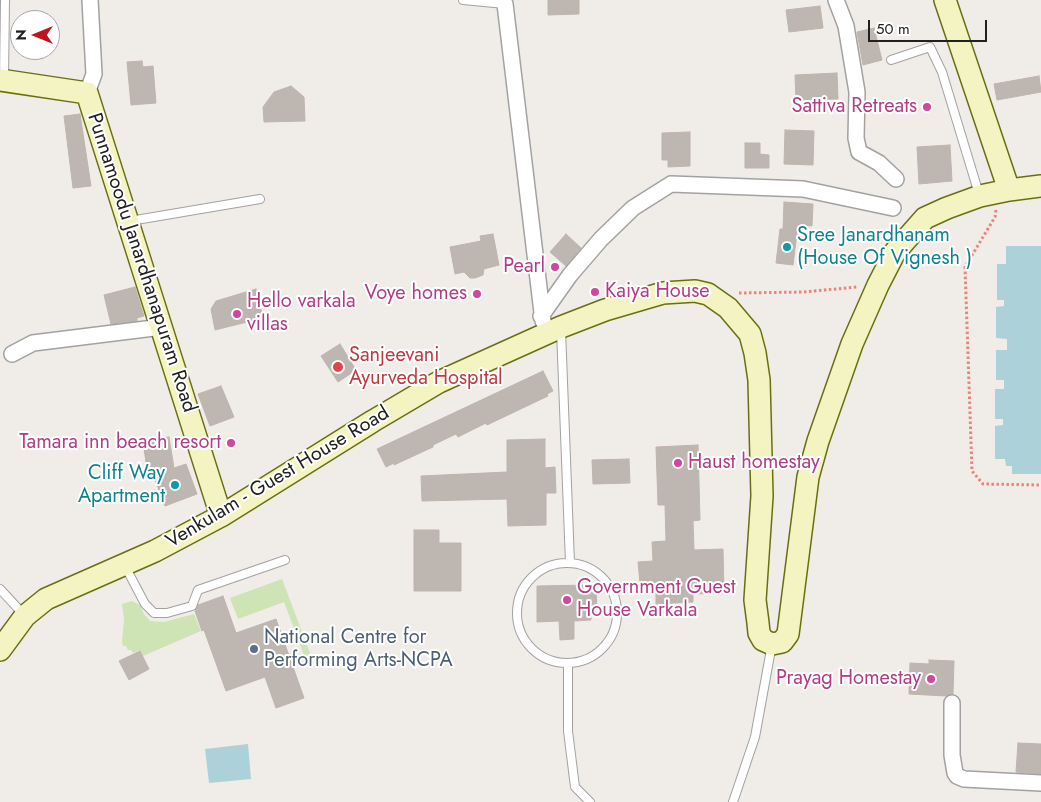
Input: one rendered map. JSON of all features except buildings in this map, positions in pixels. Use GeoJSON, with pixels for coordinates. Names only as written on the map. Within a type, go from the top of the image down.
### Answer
{"type":"FeatureCollection","features":[{"type":"Feature","properties":{"kind":"main road"},"geometry":{"type":"LineString","coordinates":[[945,0],[996,193]]}},
{"type":"Feature","properties":{"kind":"main road","name":"Punnamoodu Janardhanapuram Road"},"geometry":{"type":"LineString","coordinates":[[2,80],[87,93],[221,516]]}},
{"type":"Feature","properties":{"kind":"main road"},"geometry":{"type":"LineString","coordinates":[[768,642],[782,642],[788,634],[808,477],[818,441],[852,344],[878,284],[895,252],[925,218],[947,208],[996,193],[1041,186]]}},
{"type":"Feature","properties":{"kind":"main road","name":"Venkulam - Guest House Road"},"geometry":{"type":"LineString","coordinates":[[0,650],[25,616],[46,599],[155,551],[221,516],[439,382],[550,326],[663,293],[695,291],[708,294],[728,308],[750,334],[755,353],[760,380],[762,496],[756,600],[759,633],[768,642]]}},
{"type":"Feature","properties":{"kind":"street"},"geometry":{"type":"LineString","coordinates":[[87,93],[94,74],[90,0]]}},
{"type":"Feature","properties":{"kind":"street"},"geometry":{"type":"LineString","coordinates":[[836,0],[846,26],[857,92],[856,138],[859,152],[879,163],[896,179]]}},
{"type":"Feature","properties":{"kind":"street"},"geometry":{"type":"LineString","coordinates":[[505,2],[550,326]]}},
{"type":"Feature","properties":{"kind":"street"},"geometry":{"type":"LineString","coordinates":[[550,326],[570,275],[601,239],[633,208],[671,184],[803,188],[893,208]]}},
{"type":"Feature","properties":{"kind":"street"},"geometry":{"type":"LineString","coordinates":[[12,354],[34,343],[162,328]]}},
{"type":"Feature","properties":{"kind":"street"},"geometry":{"type":"LineString","coordinates":[[952,703],[954,774],[964,779],[1041,783]]}},
{"type":"Feature","properties":{"kind":"lane"},"geometry":{"type":"LineString","coordinates":[[2,80],[5,0]]}},
{"type":"Feature","properties":{"kind":"lane"},"geometry":{"type":"LineString","coordinates":[[463,0],[505,2]]}},
{"type":"Feature","properties":{"kind":"lane"},"geometry":{"type":"LineString","coordinates":[[891,60],[930,47],[996,193]]}},
{"type":"Feature","properties":{"kind":"lane"},"geometry":{"type":"LineString","coordinates":[[128,221],[260,199]]}},
{"type":"Feature","properties":{"kind":"lane"},"geometry":{"type":"LineString","coordinates":[[550,326],[570,563]]}},
{"type":"Feature","properties":{"kind":"lane"},"geometry":{"type":"LineString","coordinates":[[124,564],[145,604],[154,613],[166,613],[192,606],[198,590],[285,560]]}},
{"type":"Feature","properties":{"kind":"lane"},"geometry":{"type":"LineString","coordinates":[[570,563],[585,566],[599,574],[609,586],[615,600],[617,616],[614,631],[606,645],[594,656],[578,662],[561,663],[545,659],[531,648],[522,634],[517,618],[522,593],[526,585],[538,572],[553,565],[570,563]]}},
{"type":"Feature","properties":{"kind":"lane"},"geometry":{"type":"LineString","coordinates":[[0,589],[25,616]]}},
{"type":"Feature","properties":{"kind":"lane"},"geometry":{"type":"LineString","coordinates":[[733,802],[756,737],[768,642]]}},
{"type":"Feature","properties":{"kind":"lane"},"geometry":{"type":"LineString","coordinates":[[568,663],[568,731],[575,786],[590,802]]}},
{"type":"Feature","properties":{"kind":"path"},"geometry":{"type":"LineString","coordinates":[[996,193],[995,217],[965,267],[972,471],[983,484],[1041,485]]}},
{"type":"Feature","properties":{"kind":"path"},"geometry":{"type":"LineString","coordinates":[[737,293],[803,292],[878,284]]}},
{"type":"Feature","properties":{"kind":"green space"},"geometry":{"type":"Polygon","coordinates":[[[282,579],[313,661],[307,663],[284,602],[238,619],[230,598],[282,579]]]}},
{"type":"Feature","properties":{"kind":"green space"},"geometry":{"type":"Polygon","coordinates":[[[132,601],[140,605],[150,621],[164,622],[194,614],[201,631],[143,656],[140,650],[133,653],[126,646],[123,646],[122,642],[124,619],[122,604],[132,601]]]}},
{"type":"Feature","properties":{"kind":"water"},"geometry":{"type":"Polygon","coordinates":[[[1006,246],[1041,246],[1041,474],[1012,474],[1012,466],[1006,466],[1005,459],[995,459],[995,426],[1003,425],[1003,419],[995,419],[995,389],[1004,389],[1004,380],[996,380],[996,350],[1007,350],[1007,339],[996,338],[996,307],[1004,306],[1004,300],[997,300],[997,264],[1006,264],[1006,246]]]}},
{"type":"Feature","properties":{"kind":"water"},"geometry":{"type":"Polygon","coordinates":[[[248,744],[251,779],[209,783],[205,749],[248,744]]]}},
{"type":"Feature","properties":{"kind":"place","name":"Sattiva Retreats"},"geometry":{"type":"Point","coordinates":[927,107]}},
{"type":"Feature","properties":{"kind":"place","name":"Sree Janardhanam (House Of Vignesh )"},"geometry":{"type":"Point","coordinates":[787,247]}},
{"type":"Feature","properties":{"kind":"place","name":"Pearl"},"geometry":{"type":"Point","coordinates":[555,267]}},
{"type":"Feature","properties":{"kind":"place","name":"Kaiya House"},"geometry":{"type":"Point","coordinates":[595,292]}},
{"type":"Feature","properties":{"kind":"place","name":"Voye homes"},"geometry":{"type":"Point","coordinates":[477,294]}},
{"type":"Feature","properties":{"kind":"place","name":"Hello varkala villas"},"geometry":{"type":"Point","coordinates":[237,314]}},
{"type":"Feature","properties":{"kind":"place","name":"Sanjeevani Ayurveda Hospital"},"geometry":{"type":"Point","coordinates":[338,367]}},
{"type":"Feature","properties":{"kind":"place","name":"Tamara inn beach resort"},"geometry":{"type":"Point","coordinates":[231,443]}},
{"type":"Feature","properties":{"kind":"place","name":"Haust homestay"},"geometry":{"type":"Point","coordinates":[678,463]}},
{"type":"Feature","properties":{"kind":"place","name":"Cliff Way Apartment"},"geometry":{"type":"Point","coordinates":[175,485]}},
{"type":"Feature","properties":{"kind":"place","name":"Government Guest House Varkala"},"geometry":{"type":"Point","coordinates":[567,600]}},
{"type":"Feature","properties":{"kind":"place","name":"National Centre for Performing Arts-NCPA"},"geometry":{"type":"Point","coordinates":[254,649]}},
{"type":"Feature","properties":{"kind":"place","name":"Prayag Homestay"},"geometry":{"type":"Point","coordinates":[931,679]}}]}
